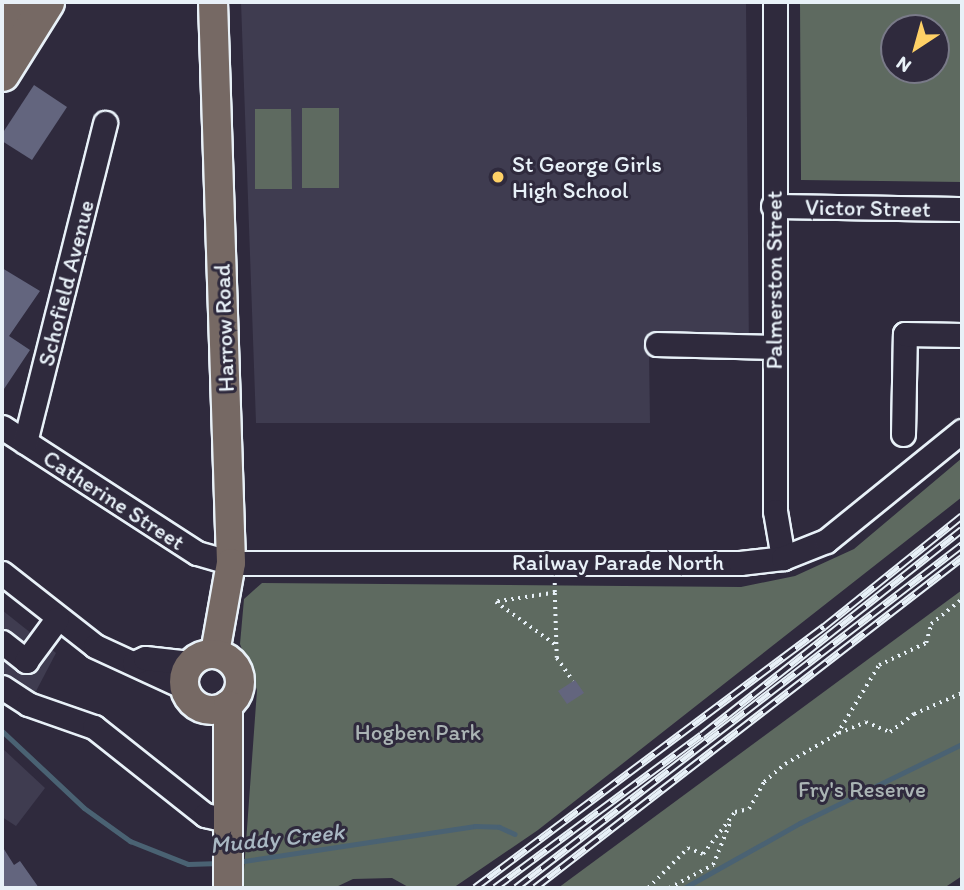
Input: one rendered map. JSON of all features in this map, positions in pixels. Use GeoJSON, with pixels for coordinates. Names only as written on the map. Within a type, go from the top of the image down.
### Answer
{"type":"FeatureCollection","features":[{"type":"Feature","properties":{"kind":"highway"},"geometry":{"type":"LineString","coordinates":[[2,27],[18,2]]}},
{"type":"Feature","properties":{"kind":"highway"},"geometry":{"type":"LineString","coordinates":[[2,74],[47,2]]}},
{"type":"Feature","properties":{"kind":"main road","name":"Harrow Road"},"geometry":{"type":"LineString","coordinates":[[196,668],[231,563],[213,2]]}},
{"type":"Feature","properties":{"kind":"main road"},"geometry":{"type":"LineString","coordinates":[[215,706],[239,691],[239,674],[230,660],[196,668],[215,706],[225,773],[227,875]]}},
{"type":"Feature","properties":{"kind":"street","name":"Palmerston Street"},"geometry":{"type":"LineString","coordinates":[[775,2],[775,511],[783,558]]}},
{"type":"Feature","properties":{"kind":"street","name":"Schofield Avenue"},"geometry":{"type":"LineString","coordinates":[[25,442],[105,123]]}},
{"type":"Feature","properties":{"kind":"street","name":"Victor Street"},"geometry":{"type":"LineString","coordinates":[[773,206],[962,209]]}},
{"type":"Feature","properties":{"kind":"street"},"geometry":{"type":"LineString","coordinates":[[904,434],[905,334],[962,335]]}},
{"type":"Feature","properties":{"kind":"street"},"geometry":{"type":"LineString","coordinates":[[657,344],[774,347]]}},
{"type":"Feature","properties":{"kind":"street","name":"Catherine Street"},"geometry":{"type":"LineString","coordinates":[[2,427],[197,553],[231,563]]}},
{"type":"Feature","properties":{"kind":"street","name":"Railway Parade North"},"geometry":{"type":"LineString","coordinates":[[231,563],[740,563],[783,558],[826,541],[962,431]]}},
{"type":"Feature","properties":{"kind":"street"},"geometry":{"type":"LineString","coordinates":[[2,573],[57,619],[95,646],[134,663],[196,668]]}},
{"type":"Feature","properties":{"kind":"street"},"geometry":{"type":"LineString","coordinates":[[2,642],[26,661],[57,619]]}},
{"type":"Feature","properties":{"kind":"street"},"geometry":{"type":"LineString","coordinates":[[2,687],[28,704],[94,727],[205,815],[226,820]]}},
{"type":"Feature","properties":{"kind":"path"},"geometry":{"type":"LineString","coordinates":[[565,583],[555,583],[557,658],[573,681]]}},
{"type":"Feature","properties":{"kind":"path"},"geometry":{"type":"LineString","coordinates":[[555,593],[496,602],[556,645]]}},
{"type":"Feature","properties":{"kind":"path"},"geometry":{"type":"LineString","coordinates":[[837,734],[880,665],[926,643],[931,624],[962,599]]}},
{"type":"Feature","properties":{"kind":"path"},"geometry":{"type":"LineString","coordinates":[[648,888],[688,848],[704,854],[735,812],[749,809],[764,782],[785,764],[837,734],[866,722],[890,732],[900,729],[914,714],[962,693]]}},
{"type":"Feature","properties":{"kind":"path"},"geometry":{"type":"LineString","coordinates":[[669,888],[713,866],[735,812]]}},
{"type":"Feature","properties":{"kind":"shaded area","name":"St George Girls High School"},"geometry":{"type":"Polygon","coordinates":[[[241,2],[746,3],[749,355],[649,352],[650,423],[256,423],[241,2]]]}},
{"type":"Feature","properties":{"kind":"shaded area"},"geometry":{"type":"Polygon","coordinates":[[[2,610],[56,653],[34,695],[2,674],[2,610]]]}},
{"type":"Feature","properties":{"kind":"shaded area"},"geometry":{"type":"Polygon","coordinates":[[[2,748],[45,788],[16,826],[2,817],[2,748]]]}},
{"type":"Feature","properties":{"kind":"green space"},"geometry":{"type":"Polygon","coordinates":[[[800,2],[962,3],[962,182],[801,180],[800,2]]]}},
{"type":"Feature","properties":{"kind":"green space"},"geometry":{"type":"Polygon","coordinates":[[[302,108],[339,108],[339,188],[302,188],[302,108]]]}},
{"type":"Feature","properties":{"kind":"green space"},"geometry":{"type":"Polygon","coordinates":[[[255,109],[291,109],[292,189],[255,189],[255,109]]]}},
{"type":"Feature","properties":{"kind":"green space","name":"Hogben Park"},"geometry":{"type":"Polygon","coordinates":[[[962,458],[962,497],[538,830],[453,888],[410,888],[392,878],[353,879],[334,888],[246,888],[243,884],[257,690],[240,644],[244,599],[262,583],[741,587],[795,576],[854,549],[962,458]]]}},
{"type":"Feature","properties":{"kind":"green space","name":"Fry's Reserve"},"geometry":{"type":"Polygon","coordinates":[[[962,590],[962,876],[944,888],[558,888],[962,590]]]}},
{"type":"Feature","properties":{"kind":"building"},"geometry":{"type":"Polygon","coordinates":[[[34,85],[67,107],[32,160],[2,141],[2,134],[34,85]]]}},
{"type":"Feature","properties":{"kind":"building"},"geometry":{"type":"Polygon","coordinates":[[[2,268],[40,291],[9,336],[30,350],[2,392],[2,268]]]}},
{"type":"Feature","properties":{"kind":"building"},"geometry":{"type":"Polygon","coordinates":[[[575,680],[584,693],[567,704],[558,691],[575,680]]]}},
{"type":"Feature","properties":{"kind":"building"},"geometry":{"type":"Polygon","coordinates":[[[2,846],[14,865],[20,861],[39,888],[2,888],[2,846]]]}},
{"type":"Feature","properties":{"kind":"waterway","name":"Muddy Creek"},"geometry":{"type":"LineString","coordinates":[[2,731],[84,808],[130,841],[188,864],[220,863]]}},
{"type":"Feature","properties":{"kind":"waterway","name":"Muddy Creek"},"geometry":{"type":"LineString","coordinates":[[684,888],[800,823],[962,744]]}},
{"type":"Feature","properties":{"kind":"waterway","name":"Muddy Creek"},"geometry":{"type":"LineString","coordinates":[[237,862],[475,826],[499,827],[515,834]]}},
{"type":"Feature","properties":{"kind":"railway"},"geometry":{"type":"LineString","coordinates":[[475,888],[824,627],[962,516]]}},
{"type":"Feature","properties":{"kind":"railway"},"geometry":{"type":"LineString","coordinates":[[495,888],[702,735],[962,530]]}},
{"type":"Feature","properties":{"kind":"railway"},"geometry":{"type":"LineString","coordinates":[[516,888],[962,545]]}},
{"type":"Feature","properties":{"kind":"railway"},"geometry":{"type":"LineString","coordinates":[[535,888],[962,558]]}},
{"type":"Feature","properties":{"kind":"place","name":"St George Girls High School"},"geometry":{"type":"Point","coordinates":[498,177]}}]}
